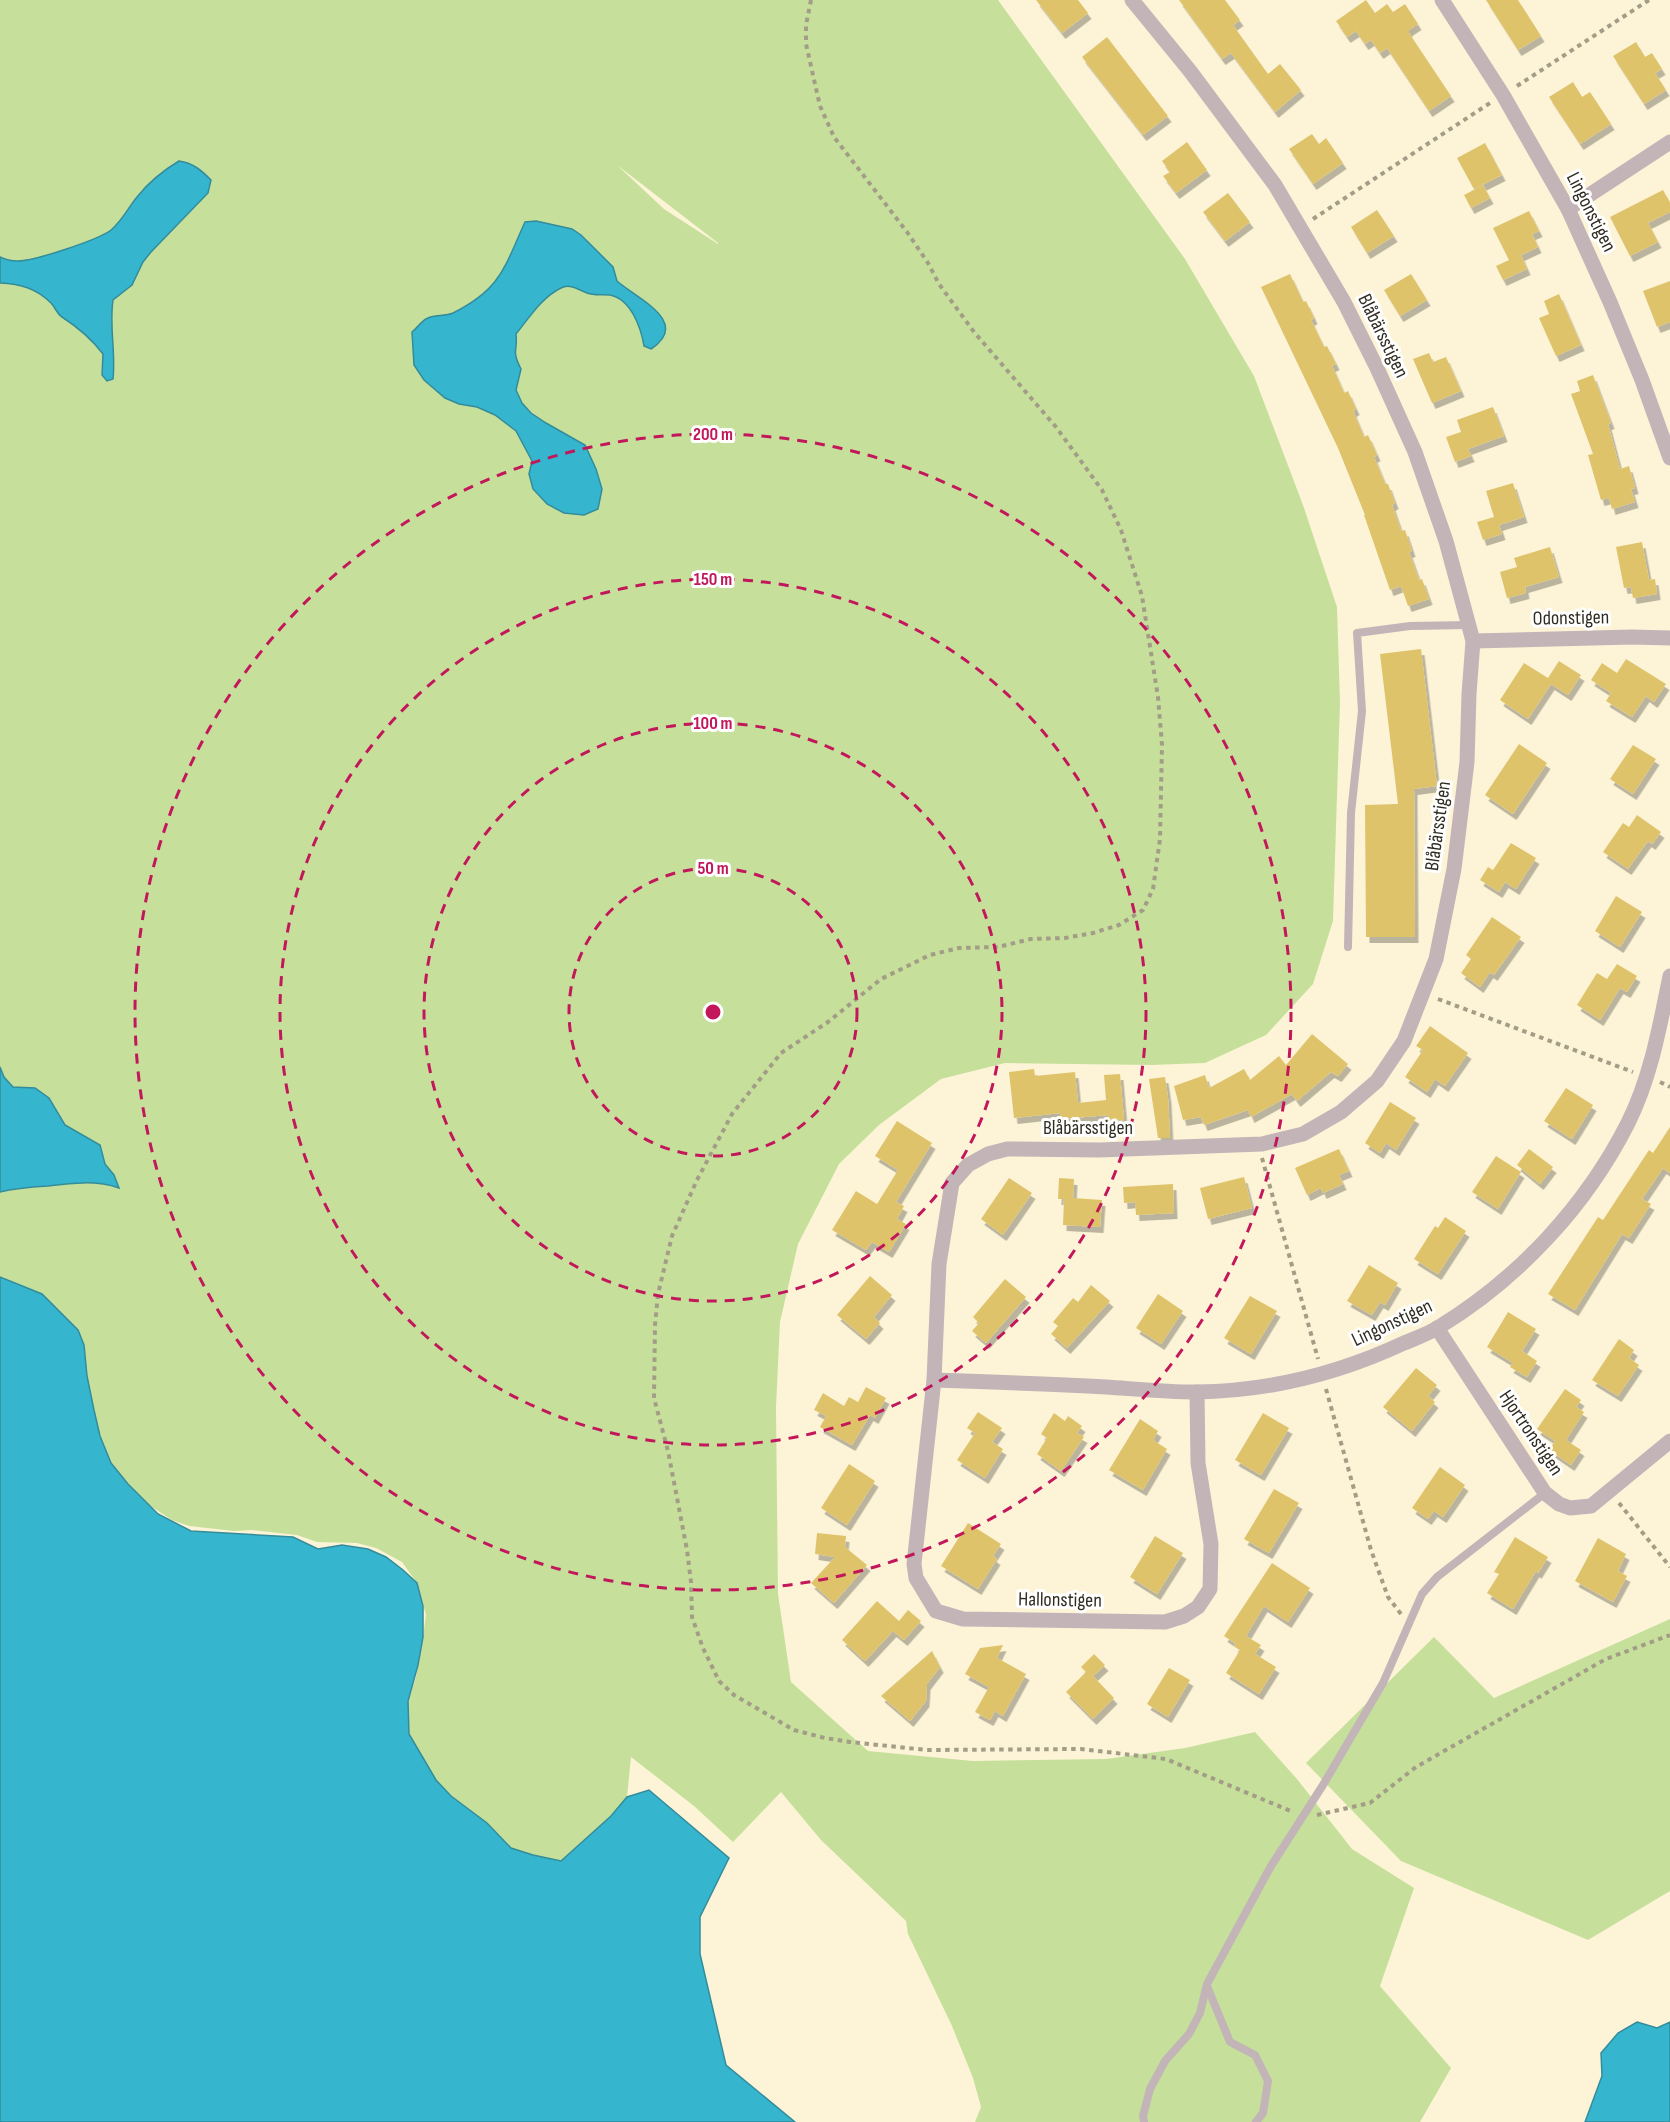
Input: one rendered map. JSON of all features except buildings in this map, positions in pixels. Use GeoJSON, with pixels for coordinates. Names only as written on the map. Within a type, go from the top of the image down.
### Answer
{"type":"FeatureCollection","features":[{"type":"Feature","properties":{"kind":"street","name":"Blåbärsstigen"},"geometry":{"type":"LineString","coordinates":[[934,1380],[939,1264],[952,1183],[968,1165],[988,1154],[1007,1149],[1099,1150],[1262,1144],[1303,1134],[1341,1113],[1377,1081],[1404,1041],[1436,959],[1454,869],[1467,762],[1468,694],[1473,641],[1446,542],[1414,452],[1377,368],[1344,302],[1275,185],[1239,135],[1132,0]]}},
{"type":"Feature","properties":{"kind":"street","name":"Lingonstigen"},"geometry":{"type":"LineString","coordinates":[[1442,0],[1503,95],[1568,209],[1642,380],[1670,458]]}},
{"type":"Feature","properties":{"kind":"street"},"geometry":{"type":"LineString","coordinates":[[1568,209],[1670,142]]}},
{"type":"Feature","properties":{"kind":"street","name":"Odonstigen"},"geometry":{"type":"LineString","coordinates":[[1473,641],[1670,638]]}},
{"type":"Feature","properties":{"kind":"street","name":"Lingonstigen"},"geometry":{"type":"LineString","coordinates":[[934,1380],[1197,1392],[1250,1387],[1308,1378],[1371,1359],[1437,1328],[1486,1296],[1531,1256],[1574,1208],[1602,1166],[1629,1122],[1646,1077],[1670,976]]}},
{"type":"Feature","properties":{"kind":"street","name":"Hjortronstigen"},"geometry":{"type":"LineString","coordinates":[[1437,1328],[1545,1492],[1559,1504],[1570,1508],[1591,1506],[1670,1441]]}},
{"type":"Feature","properties":{"kind":"street","name":"Hallonstigen"},"geometry":{"type":"LineString","coordinates":[[934,1380],[914,1564],[916,1578],[936,1611],[963,1619],[1165,1622],[1184,1616],[1198,1607],[1210,1589],[1211,1544],[1198,1463],[1197,1392]]}},
{"type":"Feature","properties":{"kind":"lane"},"geometry":{"type":"LineString","coordinates":[[1348,947],[1351,813],[1362,711],[1357,633],[1410,626],[1469,625]]}},
{"type":"Feature","properties":{"kind":"lane"},"geometry":{"type":"LineString","coordinates":[[1144,2122],[1143,2116],[1150,2089],[1165,2061],[1189,2034],[1200,2013],[1206,1984],[1271,1866],[1323,1785],[1383,1683],[1422,1594],[1437,1577],[1545,1492]]}},
{"type":"Feature","properties":{"kind":"lane"},"geometry":{"type":"LineString","coordinates":[[1206,1984],[1230,2042],[1255,2055],[1268,2081],[1263,2113],[1256,2122]]}},
{"type":"Feature","properties":{"kind":"path"},"geometry":{"type":"LineString","coordinates":[[1300,227],[1649,0]]}},
{"type":"Feature","properties":{"kind":"path"},"geometry":{"type":"LineString","coordinates":[[1422,994],[1670,1087]]}},
{"type":"Feature","properties":{"kind":"path"},"geometry":{"type":"LineString","coordinates":[[1611,1490],[1617,1501],[1670,1567]]}},
{"type":"Feature","properties":{"kind":"green space"},"geometry":{"type":"Polygon","coordinates":[[[0,0],[998,0],[1185,259],[1254,376],[1303,505],[1337,607],[1340,702],[1333,921],[1313,984],[1266,1035],[1205,1063],[1151,1065],[1005,1063],[941,1079],[879,1125],[839,1164],[798,1244],[780,1322],[776,1407],[778,1594],[791,1682],[868,1751],[973,1761],[1106,1759],[1185,1748],[1255,1732],[1297,1779],[1352,1849],[1414,1888],[1380,1986],[1451,2068],[1420,2122],[975,2122],[981,2107],[973,2078],[952,2026],[908,1934],[906,1921],[821,1840],[781,1792],[733,1842],[694,1806],[631,1757],[627,1797],[611,1816],[561,1861],[511,1848],[487,1823],[451,1796],[436,1780],[409,1734],[408,1701],[416,1677],[426,1615],[417,1583],[402,1562],[376,1548],[357,1543],[317,1542],[297,1535],[189,1526],[172,1520],[149,1505],[111,1463],[98,1430],[88,1386],[84,1345],[78,1330],[42,1294],[0,1276],[0,0]],[[617,165],[664,209],[718,243],[617,165]]]}},
{"type":"Feature","properties":{"kind":"green space"},"geometry":{"type":"Polygon","coordinates":[[[1670,1619],[1670,1891],[1588,1940],[1401,1861],[1306,1763],[1434,1637],[1494,1698],[1670,1619]]]}},
{"type":"Feature","properties":{"kind":"water"},"geometry":{"type":"Polygon","coordinates":[[[179,161],[188,163],[211,180],[208,193],[151,252],[143,262],[132,285],[113,300],[113,379],[107,381],[102,375],[103,354],[74,325],[60,316],[51,303],[40,294],[27,288],[0,283],[0,257],[13,261],[37,258],[104,234],[118,223],[146,187],[179,161]]]}},
{"type":"Feature","properties":{"kind":"water"},"geometry":{"type":"Polygon","coordinates":[[[536,221],[572,229],[581,235],[613,267],[617,281],[656,311],[666,329],[662,339],[651,349],[644,346],[634,315],[624,302],[610,295],[590,294],[568,286],[554,292],[536,308],[516,334],[516,354],[521,369],[516,390],[522,403],[531,413],[546,423],[585,445],[596,469],[602,489],[598,509],[584,515],[564,513],[547,504],[533,489],[529,474],[532,461],[516,431],[495,415],[445,398],[424,380],[414,365],[412,332],[426,319],[453,313],[482,295],[506,265],[525,222],[536,221]]]}},
{"type":"Feature","properties":{"kind":"water"},"geometry":{"type":"Polygon","coordinates":[[[0,1067],[4,1077],[13,1087],[35,1088],[49,1098],[65,1125],[100,1145],[105,1164],[114,1175],[119,1188],[84,1183],[0,1192],[0,1067]]]}},
{"type":"Feature","properties":{"kind":"water"},"geometry":{"type":"Polygon","coordinates":[[[0,1277],[42,1294],[78,1330],[84,1345],[87,1376],[100,1436],[111,1463],[158,1514],[191,1531],[293,1537],[318,1549],[342,1545],[368,1549],[386,1557],[417,1583],[423,1606],[423,1637],[408,1701],[409,1734],[436,1780],[451,1796],[487,1823],[511,1848],[561,1861],[611,1816],[627,1797],[649,1790],[729,1858],[700,1917],[700,1954],[726,2065],[795,2122],[0,2122],[0,1277]]]}},
{"type":"Feature","properties":{"kind":"water"},"geometry":{"type":"Polygon","coordinates":[[[1637,2022],[1657,2028],[1670,2022],[1670,2122],[1585,2122],[1602,2076],[1601,2053],[1618,2033],[1637,2022]]]}}]}
